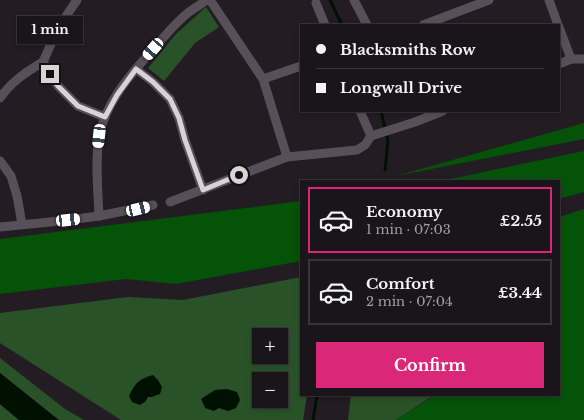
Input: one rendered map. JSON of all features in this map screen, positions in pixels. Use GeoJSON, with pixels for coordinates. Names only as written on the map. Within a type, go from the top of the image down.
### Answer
{"type":"FeatureCollection","features":[{"type":"Feature","properties":{"kind":"street"},"geometry":{"type":"LineString","coordinates":[[0,98],[7,88],[23,74],[43,62],[53,39],[68,12],[77,0]]}},
{"type":"Feature","properties":{"kind":"street"},"geometry":{"type":"LineString","coordinates":[[99,216],[97,156],[99,136],[105,117],[117,95],[136,69],[171,29],[189,12],[207,0]]}},
{"type":"Feature","properties":{"kind":"street"},"geometry":{"type":"LineString","coordinates":[[210,0],[263,79],[287,157]]}},
{"type":"Feature","properties":{"kind":"street"},"geometry":{"type":"LineString","coordinates":[[354,0],[366,24]]}},
{"type":"Feature","properties":{"kind":"street"},"geometry":{"type":"LineString","coordinates":[[426,24],[489,0]]}},
{"type":"Feature","properties":{"kind":"street"},"geometry":{"type":"LineString","coordinates":[[549,0],[558,24]]}},
{"type":"Feature","properties":{"kind":"street"},"geometry":{"type":"LineString","coordinates":[[316,3],[325,24]]}},
{"type":"Feature","properties":{"kind":"street"},"geometry":{"type":"LineString","coordinates":[[560,29],[571,60]]}},
{"type":"Feature","properties":{"kind":"street"},"geometry":{"type":"LineString","coordinates":[[560,64],[571,60],[584,59]]}},
{"type":"Feature","properties":{"kind":"street"},"geometry":{"type":"LineString","coordinates":[[43,62],[58,86],[78,106],[105,117]]}},
{"type":"Feature","properties":{"kind":"street"},"geometry":{"type":"LineString","coordinates":[[263,79],[300,66]]}},
{"type":"Feature","properties":{"kind":"street"},"geometry":{"type":"LineString","coordinates":[[136,69],[153,82],[170,99],[179,118],[185,140],[203,190]]}},
{"type":"Feature","properties":{"kind":"street"},"geometry":{"type":"LineString","coordinates":[[361,112],[373,135]]}},
{"type":"Feature","properties":{"kind":"street"},"geometry":{"type":"LineString","coordinates":[[170,202],[287,157],[357,150],[365,145],[373,135],[415,122],[440,112]]}},
{"type":"Feature","properties":{"kind":"street"},"geometry":{"type":"LineString","coordinates":[[0,161],[11,176],[17,196],[22,224]]}},
{"type":"Feature","properties":{"kind":"street"},"geometry":{"type":"LineString","coordinates":[[0,227],[99,216],[153,205]]}},
{"type":"Feature","properties":{"kind":"green space"},"geometry":{"type":"Polygon","coordinates":[[[206,7],[219,27],[195,43],[164,81],[148,68],[176,34],[206,7]]]}},
{"type":"Feature","properties":{"kind":"green space"},"geometry":{"type":"Polygon","coordinates":[[[584,123],[584,139],[396,176],[584,123]]]}},
{"type":"Feature","properties":{"kind":"green space"},"geometry":{"type":"Polygon","coordinates":[[[584,151],[584,192],[560,199],[560,180],[445,180],[584,151]]]}},
{"type":"Feature","properties":{"kind":"green space"},"geometry":{"type":"Polygon","coordinates":[[[300,201],[300,261],[176,284],[126,279],[0,294],[0,239],[300,201]]]}},
{"type":"Feature","properties":{"kind":"green space"},"geometry":{"type":"Polygon","coordinates":[[[584,209],[584,420],[396,420],[431,398],[431,396],[560,396],[560,217],[584,209]]]}},
{"type":"Feature","properties":{"kind":"green space"},"geometry":{"type":"Polygon","coordinates":[[[300,277],[300,396],[307,396],[303,420],[121,420],[0,343],[0,313],[128,297],[183,300],[300,277]]]}},
{"type":"Feature","properties":{"kind":"green space"},"geometry":{"type":"Polygon","coordinates":[[[0,358],[65,409],[84,420],[59,420],[0,373],[0,358]]]}},
{"type":"Feature","properties":{"kind":"green space"},"geometry":{"type":"Polygon","coordinates":[[[351,396],[431,396],[396,420],[348,420],[351,396]]]}},
{"type":"Feature","properties":{"kind":"green space"},"geometry":{"type":"Polygon","coordinates":[[[0,404],[19,420],[0,420],[0,404]]]}},
{"type":"Feature","properties":{"kind":"shaded area"},"geometry":{"type":"Polygon","coordinates":[[[0,373],[59,420],[19,420],[0,404],[0,373]]]}},
{"type":"Feature","properties":{"kind":"shaded area"},"geometry":{"type":"Polygon","coordinates":[[[153,375],[162,387],[160,394],[148,397],[145,402],[140,405],[132,402],[129,396],[133,388],[144,378],[153,375]]]}},
{"type":"Feature","properties":{"kind":"shaded area"},"geometry":{"type":"Polygon","coordinates":[[[227,389],[237,392],[240,400],[236,408],[228,411],[219,408],[214,411],[205,408],[201,399],[215,390],[227,389]]]}},
{"type":"Feature","properties":{"kind":"waterway"},"geometry":{"type":"LineString","coordinates":[[330,0],[342,24]]}},
{"type":"Feature","properties":{"kind":"waterway"},"geometry":{"type":"LineString","coordinates":[[381,112],[388,141],[385,170]]}},
{"type":"Feature","properties":{"kind":"waterway"},"geometry":{"type":"LineString","coordinates":[[313,420],[317,396]]}},
{"type":"Feature","properties":{"kind":"route"},"geometry":{"type":"LineString","coordinates":[[50,74],[58,86],[78,106],[105,117],[117,95],[136,69],[153,82],[170,99],[179,118],[185,140],[203,190],[239,175]]}}]}
